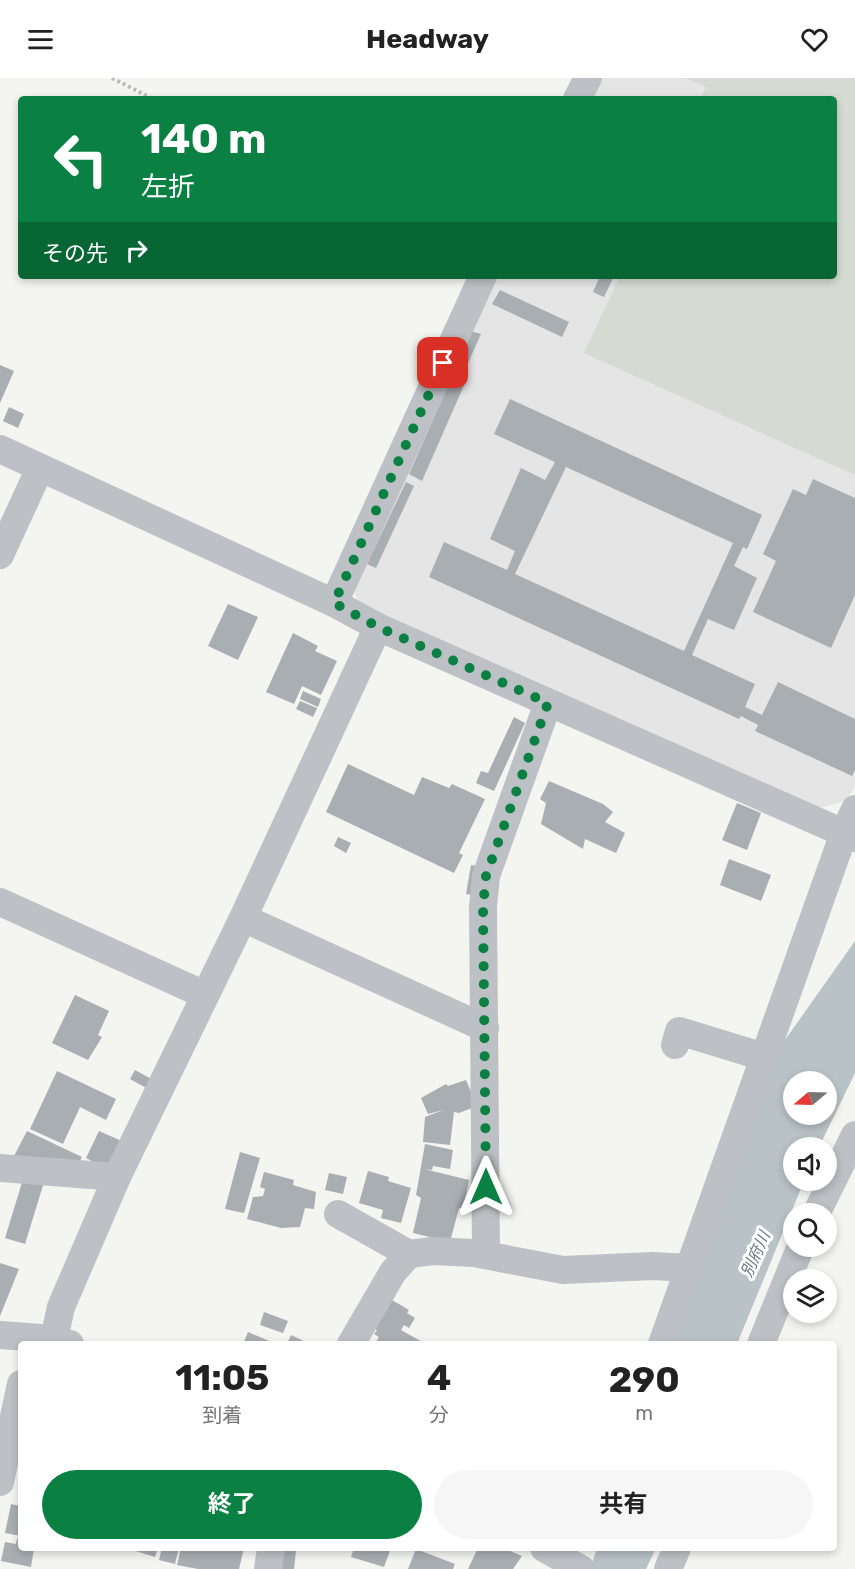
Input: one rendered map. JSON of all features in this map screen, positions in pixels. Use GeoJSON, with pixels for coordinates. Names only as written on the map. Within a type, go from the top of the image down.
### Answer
{"type":"FeatureCollection","features":[{"type":"Feature","properties":{"kind":"street"},"geometry":{"type":"LineString","coordinates":[[579,96],[588,78]]}},
{"type":"Feature","properties":{"kind":"street"},"geometry":{"type":"LineString","coordinates":[[334,603],[482,279]]}},
{"type":"Feature","properties":{"kind":"street"},"geometry":{"type":"LineString","coordinates":[[0,450],[334,603],[378,627],[548,703],[851,827],[764,1057],[663,1341]]}},
{"type":"Feature","properties":{"kind":"street"},"geometry":{"type":"LineString","coordinates":[[0,555],[40,468]]}},
{"type":"Feature","properties":{"kind":"street"},"geometry":{"type":"LineString","coordinates":[[0,1335],[46,1341],[117,1177],[243,918],[378,627]]}},
{"type":"Feature","properties":{"kind":"street"},"geometry":{"type":"LineString","coordinates":[[486,1255],[483,907],[486,876],[548,703]]}},
{"type":"Feature","properties":{"kind":"street"},"geometry":{"type":"LineString","coordinates":[[0,902],[205,995]]}},
{"type":"Feature","properties":{"kind":"street"},"geometry":{"type":"LineString","coordinates":[[243,918],[485,1028]]}},
{"type":"Feature","properties":{"kind":"street"},"geometry":{"type":"LineString","coordinates":[[675,1045],[679,1031],[764,1057]]}},
{"type":"Feature","properties":{"kind":"street"},"geometry":{"type":"LineString","coordinates":[[821,1203],[855,1135]]}},
{"type":"Feature","properties":{"kind":"street"},"geometry":{"type":"LineString","coordinates":[[0,1168],[117,1177]]}},
{"type":"Feature","properties":{"kind":"street"},"geometry":{"type":"LineString","coordinates":[[338,1214],[409,1254],[433,1251],[486,1255],[563,1269],[653,1266],[689,1268]]}},
{"type":"Feature","properties":{"kind":"street"},"geometry":{"type":"LineString","coordinates":[[353,1341],[393,1272],[409,1254]]}},
{"type":"Feature","properties":{"kind":"street"},"geometry":{"type":"LineString","coordinates":[[762,1341],[797,1257]]}},
{"type":"Feature","properties":{"kind":"street"},"geometry":{"type":"LineString","coordinates":[[0,1482],[18,1398]]}},
{"type":"Feature","properties":{"kind":"street"},"geometry":{"type":"LineString","coordinates":[[0,1488],[18,1491]]}},
{"type":"Feature","properties":{"kind":"street"},"geometry":{"type":"LineString","coordinates":[[268,1569],[271,1551]]}},
{"type":"Feature","properties":{"kind":"street"},"geometry":{"type":"LineString","coordinates":[[551,1551],[581,1563]]}},
{"type":"Feature","properties":{"kind":"street"},"geometry":{"type":"LineString","coordinates":[[668,1569],[676,1551]]}},
{"type":"Feature","properties":{"kind":"path"},"geometry":{"type":"LineString","coordinates":[[112,78],[147,96]]}},
{"type":"Feature","properties":{"kind":"shaded area"},"geometry":{"type":"Polygon","coordinates":[[[598,78],[855,78],[855,785],[848,800],[816,809],[359,603],[351,585],[491,279],[837,279],[837,96],[588,96],[598,78]]]}},
{"type":"Feature","properties":{"kind":"shaded area"},"geometry":{"type":"Polygon","coordinates":[[[685,78],[855,78],[855,155],[849,153],[855,156],[855,475],[584,353],[619,279],[837,279],[837,96],[702,96],[706,87],[685,78]]]}},
{"type":"Feature","properties":{"kind":"water","name":"別府川"},"geometry":{"type":"Polygon","coordinates":[[[855,941],[855,1073],[837,1110],[837,1071],[783,1071],[783,1125],[830,1125],[824,1137],[783,1137],[783,1191],[800,1191],[795,1203],[783,1203],[783,1232],[738,1341],[668,1341],[768,1064],[855,941]]]}},
{"type":"Feature","properties":{"kind":"water"},"geometry":{"type":"Polygon","coordinates":[[[596,1551],[655,1551],[646,1569],[590,1569],[596,1551]]]}},
{"type":"Feature","properties":{"kind":"building"},"geometry":{"type":"Polygon","coordinates":[[[599,279],[613,279],[604,297],[593,292],[599,279]]]}},
{"type":"Feature","properties":{"kind":"building"},"geometry":{"type":"Polygon","coordinates":[[[500,290],[569,322],[562,337],[492,304],[500,290]]]}},
{"type":"Feature","properties":{"kind":"building"},"geometry":{"type":"Polygon","coordinates":[[[471,331],[481,334],[468,363],[458,359],[471,331]]]}},
{"type":"Feature","properties":{"kind":"building"},"geometry":{"type":"Polygon","coordinates":[[[0,365],[14,371],[0,403],[0,365]]]}},
{"type":"Feature","properties":{"kind":"building"},"geometry":{"type":"Polygon","coordinates":[[[452,377],[465,383],[422,481],[409,474],[452,377]]]}},
{"type":"Feature","properties":{"kind":"building"},"geometry":{"type":"Polygon","coordinates":[[[510,399],[762,515],[747,549],[743,547],[734,566],[757,578],[734,630],[708,619],[692,655],[755,684],[745,707],[762,715],[778,682],[855,719],[855,770],[852,776],[755,731],[758,725],[741,716],[739,719],[429,577],[444,542],[507,570],[515,551],[490,539],[521,468],[545,480],[555,462],[494,434],[510,399]],[[566,467],[515,574],[684,651],[733,543],[566,467]]]}},
{"type":"Feature","properties":{"kind":"building"},"geometry":{"type":"Polygon","coordinates":[[[9,407],[24,414],[18,428],[3,421],[9,407]]]}},
{"type":"Feature","properties":{"kind":"building"},"geometry":{"type":"Polygon","coordinates":[[[813,479],[855,498],[855,595],[831,648],[753,612],[776,561],[763,554],[793,489],[806,495],[813,479]]]}},
{"type":"Feature","properties":{"kind":"building"},"geometry":{"type":"Polygon","coordinates":[[[406,482],[414,486],[376,568],[367,564],[406,482]]]}},
{"type":"Feature","properties":{"kind":"building"},"geometry":{"type":"Polygon","coordinates":[[[228,604],[258,617],[238,660],[208,646],[228,604]]]}},
{"type":"Feature","properties":{"kind":"building"},"geometry":{"type":"Polygon","coordinates":[[[293,633],[318,646],[315,651],[337,661],[321,695],[302,686],[294,704],[266,692],[293,633]]]}},
{"type":"Feature","properties":{"kind":"building"},"geometry":{"type":"Polygon","coordinates":[[[303,691],[321,699],[318,707],[300,699],[303,691]]]}},
{"type":"Feature","properties":{"kind":"building"},"geometry":{"type":"Polygon","coordinates":[[[300,701],[317,708],[313,717],[296,709],[300,701]]]}},
{"type":"Feature","properties":{"kind":"building"},"geometry":{"type":"Polygon","coordinates":[[[514,717],[525,723],[494,791],[476,783],[481,771],[488,773],[514,717]]]}},
{"type":"Feature","properties":{"kind":"building"},"geometry":{"type":"Polygon","coordinates":[[[348,764],[414,795],[422,777],[449,788],[452,784],[485,799],[459,853],[463,855],[454,873],[326,812],[348,764]]]}},
{"type":"Feature","properties":{"kind":"building"},"geometry":{"type":"Polygon","coordinates":[[[549,781],[603,804],[613,812],[605,822],[625,833],[616,853],[585,839],[583,849],[541,824],[546,803],[540,799],[549,781]]]}},
{"type":"Feature","properties":{"kind":"building"},"geometry":{"type":"Polygon","coordinates":[[[737,803],[761,813],[747,850],[722,840],[737,803]]]}},
{"type":"Feature","properties":{"kind":"building"},"geometry":{"type":"Polygon","coordinates":[[[338,837],[351,843],[346,853],[334,846],[338,837]]]}},
{"type":"Feature","properties":{"kind":"building"},"geometry":{"type":"Polygon","coordinates":[[[729,859],[771,875],[761,901],[720,885],[729,859]]]}},
{"type":"Feature","properties":{"kind":"building"},"geometry":{"type":"Polygon","coordinates":[[[471,865],[478,866],[473,895],[466,894],[471,865]]]}},
{"type":"Feature","properties":{"kind":"building"},"geometry":{"type":"Polygon","coordinates":[[[75,995],[109,1011],[98,1035],[102,1037],[88,1060],[52,1043],[75,995]]]}},
{"type":"Feature","properties":{"kind":"building"},"geometry":{"type":"Polygon","coordinates":[[[135,1070],[153,1080],[148,1089],[130,1079],[135,1070]]]}},
{"type":"Feature","properties":{"kind":"building"},"geometry":{"type":"Polygon","coordinates":[[[57,1071],[116,1099],[106,1120],[80,1107],[63,1144],[30,1129],[57,1071]]]}},
{"type":"Feature","properties":{"kind":"building"},"geometry":{"type":"Polygon","coordinates":[[[466,1080],[477,1106],[459,1113],[454,1112],[450,1145],[423,1142],[425,1117],[443,1110],[428,1114],[421,1098],[446,1084],[448,1086],[466,1080]]]}},
{"type":"Feature","properties":{"kind":"building"},"geometry":{"type":"Polygon","coordinates":[[[27,1131],[82,1157],[77,1167],[14,1156],[27,1131]]]}},
{"type":"Feature","properties":{"kind":"building"},"geometry":{"type":"Polygon","coordinates":[[[99,1131],[124,1142],[106,1168],[86,1158],[99,1131]]]}},
{"type":"Feature","properties":{"kind":"building"},"geometry":{"type":"Polygon","coordinates":[[[425,1144],[453,1150],[450,1169],[433,1166],[432,1170],[424,1169],[469,1180],[463,1208],[459,1208],[450,1242],[413,1233],[421,1198],[416,1195],[425,1144]]]}},
{"type":"Feature","properties":{"kind":"building"},"geometry":{"type":"Polygon","coordinates":[[[240,1152],[260,1158],[244,1213],[225,1209],[240,1152]]]}},
{"type":"Feature","properties":{"kind":"building"},"geometry":{"type":"Polygon","coordinates":[[[368,1171],[389,1177],[388,1181],[411,1188],[401,1223],[381,1218],[383,1210],[359,1203],[368,1171]]]}},
{"type":"Feature","properties":{"kind":"building"},"geometry":{"type":"Polygon","coordinates":[[[264,1172],[294,1180],[293,1185],[316,1192],[314,1209],[305,1208],[300,1227],[281,1228],[247,1219],[253,1197],[263,1196],[265,1189],[260,1187],[264,1172]]]}},
{"type":"Feature","properties":{"kind":"building"},"geometry":{"type":"Polygon","coordinates":[[[329,1173],[347,1177],[343,1194],[325,1190],[329,1173]]]}},
{"type":"Feature","properties":{"kind":"building"},"geometry":{"type":"Polygon","coordinates":[[[24,1176],[44,1182],[25,1244],[5,1238],[24,1176]]]}},
{"type":"Feature","properties":{"kind":"building"},"geometry":{"type":"Polygon","coordinates":[[[0,1263],[19,1269],[0,1316],[0,1263]]]}},
{"type":"Feature","properties":{"kind":"building"},"geometry":{"type":"Polygon","coordinates":[[[392,1300],[409,1310],[407,1313],[415,1318],[409,1328],[404,1325],[401,1330],[421,1341],[377,1341],[379,1337],[374,1334],[377,1330],[371,1326],[392,1300]]]}},
{"type":"Feature","properties":{"kind":"building"},"geometry":{"type":"Polygon","coordinates":[[[264,1312],[288,1321],[283,1333],[260,1325],[264,1312]]]}},
{"type":"Feature","properties":{"kind":"building"},"geometry":{"type":"Polygon","coordinates":[[[248,1332],[269,1341],[244,1341],[248,1332]]]}},
{"type":"Feature","properties":{"kind":"building"},"geometry":{"type":"Polygon","coordinates":[[[291,1335],[304,1341],[288,1341],[291,1335]]]}},
{"type":"Feature","properties":{"kind":"building"},"geometry":{"type":"Polygon","coordinates":[[[11,1504],[18,1505],[18,1535],[5,1533],[11,1504]]]}},
{"type":"Feature","properties":{"kind":"building"},"geometry":{"type":"Polygon","coordinates":[[[18,1539],[18,1551],[34,1551],[31,1567],[1,1561],[5,1542],[16,1544],[18,1539]]]}},
{"type":"Feature","properties":{"kind":"building"},"geometry":{"type":"Polygon","coordinates":[[[136,1551],[157,1551],[155,1557],[136,1551]]]}},
{"type":"Feature","properties":{"kind":"building"},"geometry":{"type":"Polygon","coordinates":[[[161,1551],[178,1551],[175,1564],[159,1560],[161,1551]]]}},
{"type":"Feature","properties":{"kind":"building"},"geometry":{"type":"Polygon","coordinates":[[[180,1551],[243,1551],[239,1569],[198,1569],[177,1565],[180,1551]]]}},
{"type":"Feature","properties":{"kind":"building"},"geometry":{"type":"Polygon","coordinates":[[[281,1551],[296,1551],[294,1569],[280,1569],[281,1551]]]}},
{"type":"Feature","properties":{"kind":"building"},"geometry":{"type":"Polygon","coordinates":[[[353,1551],[390,1551],[384,1567],[351,1557],[353,1551]]]}},
{"type":"Feature","properties":{"kind":"building"},"geometry":{"type":"Polygon","coordinates":[[[415,1551],[421,1551],[455,1564],[453,1569],[408,1569],[415,1551]]]}},
{"type":"Feature","properties":{"kind":"building"},"geometry":{"type":"Polygon","coordinates":[[[477,1551],[510,1551],[522,1556],[513,1569],[468,1569],[477,1551]]]}},
{"type":"Feature","properties":{"kind":"route"},"geometry":{"type":"LineString","coordinates":[[443,363],[334,603],[378,627],[548,703],[486,876],[483,907],[483,960],[486,1187]]}}]}
